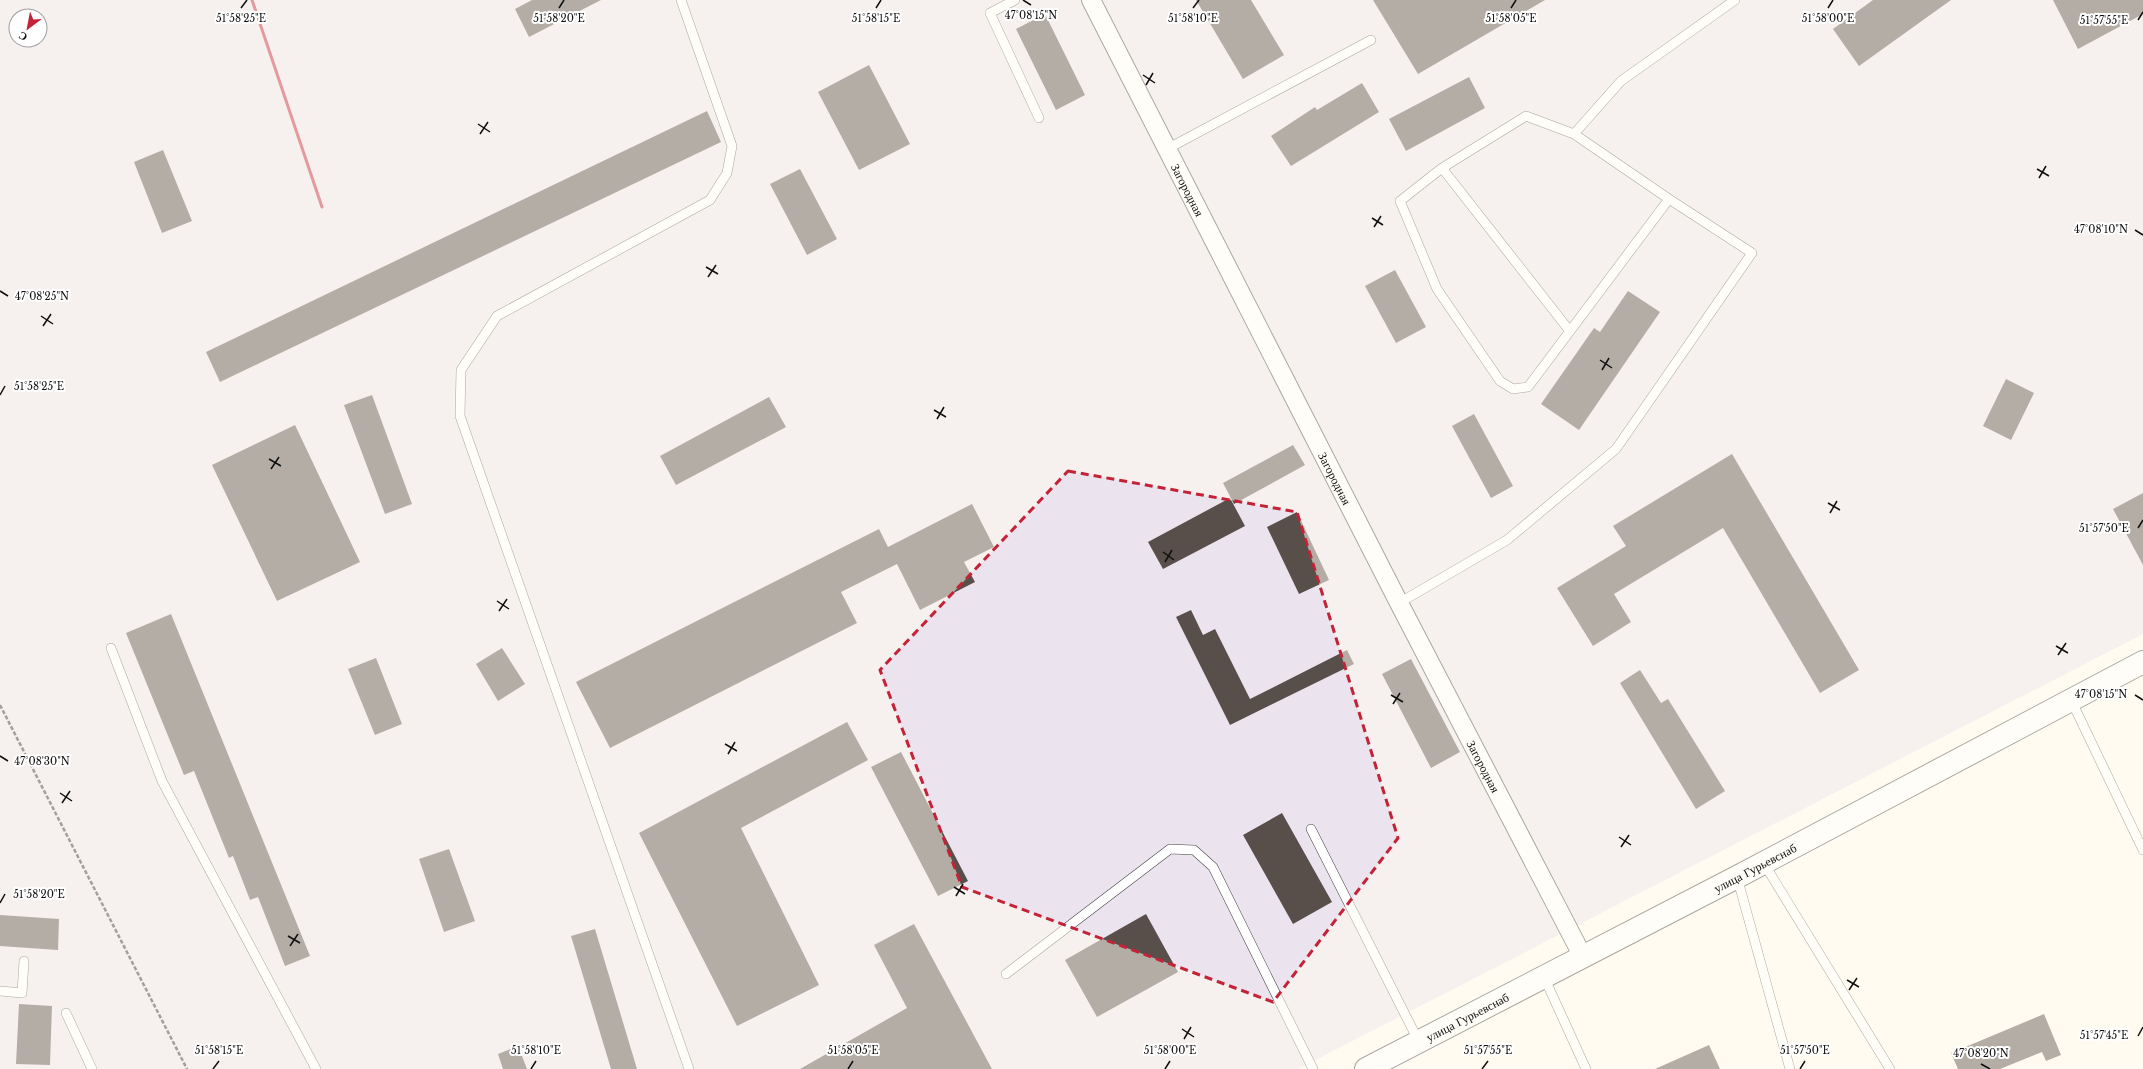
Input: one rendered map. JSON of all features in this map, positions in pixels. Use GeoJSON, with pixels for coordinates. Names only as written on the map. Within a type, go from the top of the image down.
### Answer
{"type":"FeatureCollection","features":[{"type":"Feature","properties":{"kind":"street","name":"Загородная"},"geometry":{"type":"LineString","coordinates":[[1091,0],[1399,603],[1582,955]]}},
{"type":"Feature","properties":{"kind":"street","name":"улица Гурьевснаб"},"geometry":{"type":"LineString","coordinates":[[1366,1069],[1544,977],[1582,955],[1737,877],[2143,662]]}},
{"type":"Feature","properties":{"kind":"lane"},"geometry":{"type":"LineString","coordinates":[[681,0],[732,146],[727,172],[710,200],[497,316],[461,370],[460,416],[688,1069]]}},
{"type":"Feature","properties":{"kind":"lane"},"geometry":{"type":"LineString","coordinates":[[1015,0],[990,13],[1039,118]]}},
{"type":"Feature","properties":{"kind":"lane"},"geometry":{"type":"LineString","coordinates":[[1574,134],[1621,81],[1735,0]]}},
{"type":"Feature","properties":{"kind":"lane"},"geometry":{"type":"LineString","coordinates":[[1167,149],[1370,40]]}},
{"type":"Feature","properties":{"kind":"lane"},"geometry":{"type":"LineString","coordinates":[[1399,603],[1507,540],[1616,449],[1752,253],[1669,199],[1574,134],[1526,116],[1442,168],[1400,201],[1437,290],[1500,381],[1513,389],[1528,387],[1569,330],[1669,199]]}},
{"type":"Feature","properties":{"kind":"lane"},"geometry":{"type":"LineString","coordinates":[[1442,168],[1569,330]]}},
{"type":"Feature","properties":{"kind":"lane"},"geometry":{"type":"LineString","coordinates":[[111,648],[162,781],[316,1069]]}},
{"type":"Feature","properties":{"kind":"lane"},"geometry":{"type":"LineString","coordinates":[[2071,700],[2143,850]]}},
{"type":"Feature","properties":{"kind":"lane"},"geometry":{"type":"LineString","coordinates":[[1311,829],[1419,1042]]}},
{"type":"Feature","properties":{"kind":"lane"},"geometry":{"type":"LineString","coordinates":[[1006,974],[1170,850],[1194,850],[1213,867],[1312,1069]]}},
{"type":"Feature","properties":{"kind":"lane"},"geometry":{"type":"LineString","coordinates":[[1763,862],[1890,1069]]}},
{"type":"Feature","properties":{"kind":"lane"},"geometry":{"type":"LineString","coordinates":[[1737,877],[1790,1069]]}},
{"type":"Feature","properties":{"kind":"lane"},"geometry":{"type":"LineString","coordinates":[[0,991],[22,993],[24,961]]}},
{"type":"Feature","properties":{"kind":"lane"},"geometry":{"type":"LineString","coordinates":[[1544,977],[1586,1069]]}},
{"type":"Feature","properties":{"kind":"lane"},"geometry":{"type":"LineString","coordinates":[[66,1013],[92,1069]]}},
{"type":"Feature","properties":{"kind":"path"},"geometry":{"type":"LineString","coordinates":[[0,705],[187,1069]]}},
{"type":"Feature","properties":{"kind":"highlighted area"},"geometry":{"type":"Polygon","coordinates":[[[1068,471],[1297,512],[1398,838],[1273,1002],[962,887],[880,670],[1068,471]]]}},
{"type":"Feature","properties":{"kind":"shaded area"},"geometry":{"type":"Polygon","coordinates":[[[0,0],[2143,0],[2143,634],[1298,1069],[0,1069],[0,0]]]}},
{"type":"Feature","properties":{"kind":"building"},"geometry":{"type":"Polygon","coordinates":[[[532,0],[601,0],[529,37],[515,9],[532,0]]]}},
{"type":"Feature","properties":{"kind":"building"},"geometry":{"type":"Polygon","coordinates":[[[1196,0],[1251,0],[1284,55],[1243,79],[1196,0]]]}},
{"type":"Feature","properties":{"kind":"building"},"geometry":{"type":"Polygon","coordinates":[[[1373,0],[1545,0],[1418,74],[1373,0]]]}},
{"type":"Feature","properties":{"kind":"building"},"geometry":{"type":"Polygon","coordinates":[[[1873,0],[1951,0],[1859,66],[1833,29],[1873,0]]]}},
{"type":"Feature","properties":{"kind":"building"},"geometry":{"type":"Polygon","coordinates":[[[2053,0],[2143,0],[2143,14],[2078,49],[2053,0]]]}},
{"type":"Feature","properties":{"kind":"building"},"geometry":{"type":"Polygon","coordinates":[[[1045,14],[1085,95],[1056,110],[1016,29],[1045,14]]]}},
{"type":"Feature","properties":{"kind":"building"},"geometry":{"type":"Polygon","coordinates":[[[869,65],[910,144],[859,170],[818,92],[869,65]]]}},
{"type":"Feature","properties":{"kind":"building"},"geometry":{"type":"Polygon","coordinates":[[[1469,77],[1485,108],[1406,151],[1389,119],[1469,77]]]}},
{"type":"Feature","properties":{"kind":"building"},"geometry":{"type":"Polygon","coordinates":[[[1362,83],[1379,112],[1291,166],[1271,136],[1315,107],[1317,110],[1362,83]]]}},
{"type":"Feature","properties":{"kind":"building"},"geometry":{"type":"Polygon","coordinates":[[[707,111],[721,142],[220,382],[206,352],[707,111]]]}},
{"type":"Feature","properties":{"kind":"building"},"geometry":{"type":"Polygon","coordinates":[[[163,150],[192,221],[162,233],[134,162],[163,150]]]}},
{"type":"Feature","properties":{"kind":"building"},"geometry":{"type":"Polygon","coordinates":[[[800,169],[837,239],[807,255],[770,184],[800,169]]]}},
{"type":"Feature","properties":{"kind":"building"},"geometry":{"type":"Polygon","coordinates":[[[1395,270],[1426,327],[1396,343],[1365,286],[1395,270]]]}},
{"type":"Feature","properties":{"kind":"building"},"geometry":{"type":"Polygon","coordinates":[[[1628,291],[1660,312],[1579,430],[1541,404],[1594,328],[1600,332],[1628,291]]]}},
{"type":"Feature","properties":{"kind":"building"},"geometry":{"type":"Polygon","coordinates":[[[2006,379],[2034,393],[2011,440],[1983,426],[2006,379]]]}},
{"type":"Feature","properties":{"kind":"building"},"geometry":{"type":"Polygon","coordinates":[[[372,395],[412,504],[385,514],[344,405],[372,395]]]}},
{"type":"Feature","properties":{"kind":"building"},"geometry":{"type":"Polygon","coordinates":[[[769,397],[786,427],[676,485],[660,456],[769,397]]]}},
{"type":"Feature","properties":{"kind":"building"},"geometry":{"type":"Polygon","coordinates":[[[1474,414],[1513,486],[1491,498],[1452,426],[1474,414]]]}},
{"type":"Feature","properties":{"kind":"building"},"geometry":{"type":"Polygon","coordinates":[[[295,425],[360,562],[277,601],[212,465],[295,425]]]}},
{"type":"Feature","properties":{"kind":"building"},"geometry":{"type":"Polygon","coordinates":[[[1293,445],[1305,465],[1234,504],[1223,483],[1293,445]]]}},
{"type":"Feature","properties":{"kind":"building"},"geometry":{"type":"Polygon","coordinates":[[[1732,454],[1859,670],[1820,693],[1723,528],[1614,594],[1631,622],[1593,646],[1557,588],[1626,546],[1613,526],[1732,454]]]}},
{"type":"Feature","properties":{"kind":"building"},"geometry":{"type":"Polygon","coordinates":[[[2143,493],[2143,565],[2113,509],[2143,493]]]}},
{"type":"Feature","properties":{"kind":"building"},"geometry":{"type":"Polygon","coordinates":[[[1230,498],[1245,526],[1163,569],[1148,542],[1230,498]]]}},
{"type":"Feature","properties":{"kind":"building"},"geometry":{"type":"Polygon","coordinates":[[[972,504],[994,547],[964,562],[975,582],[920,610],[897,564],[841,592],[857,623],[610,748],[576,682],[879,529],[888,547],[972,504]]]}},
{"type":"Feature","properties":{"kind":"building"},"geometry":{"type":"Polygon","coordinates":[[[1297,512],[1329,580],[1299,594],[1267,527],[1297,512]]]}},
{"type":"Feature","properties":{"kind":"building"},"geometry":{"type":"Polygon","coordinates":[[[1191,610],[1203,635],[1215,629],[1250,699],[1347,650],[1354,664],[1230,725],[1176,617],[1191,610]]]}},
{"type":"Feature","properties":{"kind":"building"},"geometry":{"type":"Polygon","coordinates":[[[171,614],[310,956],[285,966],[258,897],[250,900],[233,856],[229,858],[194,771],[184,775],[126,633],[171,614]]]}},
{"type":"Feature","properties":{"kind":"building"},"geometry":{"type":"Polygon","coordinates":[[[502,648],[525,684],[498,701],[476,664],[502,648]]]}},
{"type":"Feature","properties":{"kind":"building"},"geometry":{"type":"Polygon","coordinates":[[[376,658],[402,724],[375,735],[348,669],[376,658]]]}},
{"type":"Feature","properties":{"kind":"building"},"geometry":{"type":"Polygon","coordinates":[[[1411,659],[1460,752],[1431,768],[1382,674],[1411,659]]]}},
{"type":"Feature","properties":{"kind":"building"},"geometry":{"type":"Polygon","coordinates":[[[1640,670],[1661,703],[1668,699],[1725,791],[1696,809],[1620,683],[1640,670]]]}},
{"type":"Feature","properties":{"kind":"building"},"geometry":{"type":"Polygon","coordinates":[[[847,722],[868,760],[741,828],[819,985],[737,1026],[639,833],[847,722]]]}},
{"type":"Feature","properties":{"kind":"building"},"geometry":{"type":"Polygon","coordinates":[[[901,752],[968,881],[938,896],[871,767],[901,752]]]}},
{"type":"Feature","properties":{"kind":"building"},"geometry":{"type":"Polygon","coordinates":[[[1282,813],[1332,902],[1293,924],[1243,835],[1282,813]]]}},
{"type":"Feature","properties":{"kind":"building"},"geometry":{"type":"Polygon","coordinates":[[[449,849],[475,921],[444,932],[419,859],[449,849]]]}},
{"type":"Feature","properties":{"kind":"building"},"geometry":{"type":"Polygon","coordinates":[[[1146,914],[1178,972],[1097,1017],[1065,960],[1146,914]]]}},
{"type":"Feature","properties":{"kind":"building"},"geometry":{"type":"Polygon","coordinates":[[[0,915],[59,919],[58,950],[0,946],[0,915]]]}},
{"type":"Feature","properties":{"kind":"building"},"geometry":{"type":"Polygon","coordinates":[[[914,924],[992,1069],[800,1069],[907,1008],[874,945],[914,924]]]}},
{"type":"Feature","properties":{"kind":"building"},"geometry":{"type":"Polygon","coordinates":[[[595,929],[637,1069],[611,1069],[571,936],[595,929]]]}},
{"type":"Feature","properties":{"kind":"building"},"geometry":{"type":"Polygon","coordinates":[[[19,1004],[52,1006],[50,1065],[16,1064],[19,1004]]]}},
{"type":"Feature","properties":{"kind":"building"},"geometry":{"type":"Polygon","coordinates":[[[2044,1014],[2061,1055],[2046,1061],[2042,1052],[2000,1069],[1958,1069],[1951,1053],[2044,1014]]]}},
{"type":"Feature","properties":{"kind":"building"},"geometry":{"type":"Polygon","coordinates":[[[1709,1045],[1720,1069],[1655,1069],[1709,1045]]]}},
{"type":"Feature","properties":{"kind":"building"},"geometry":{"type":"Polygon","coordinates":[[[518,1046],[527,1069],[503,1069],[498,1054],[518,1046]]]}},
{"type":"Feature","properties":{"kind":"railway"},"geometry":{"type":"LineString","coordinates":[[252,0],[322,207]]}}]}
